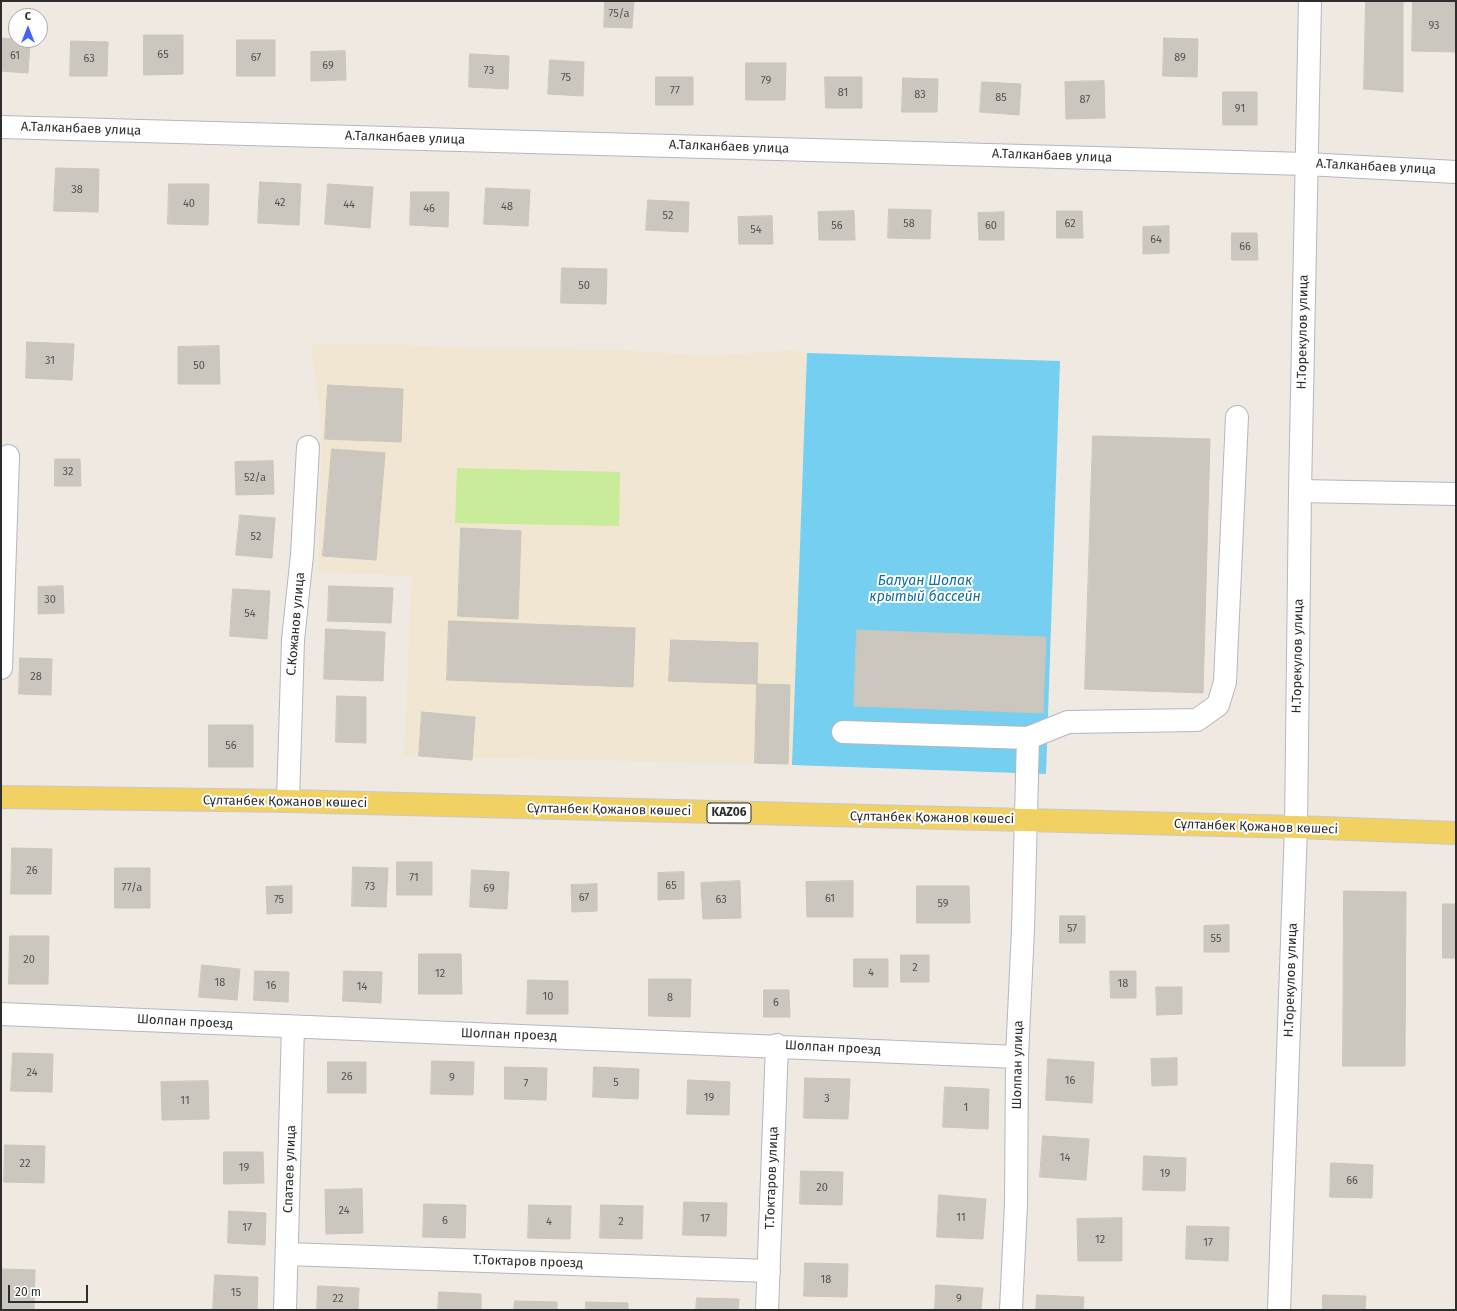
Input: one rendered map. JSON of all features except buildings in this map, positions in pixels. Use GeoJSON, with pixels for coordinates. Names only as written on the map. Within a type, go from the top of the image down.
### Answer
{"type":"FeatureCollection","features":[{"type":"Feature","properties":{"kind":"main road","name":"Сұлтанбек Қожанов көшесі"},"geometry":{"type":"LineString","coordinates":[[1,797],[288,801],[1026,820],[1456,833]]}},
{"type":"Feature","properties":{"kind":"street","name":"Н.Торекулов улица"},"geometry":{"type":"LineString","coordinates":[[1279,1310],[1296,828],[1300,491],[1310,1]]}},
{"type":"Feature","properties":{"kind":"street","name":"А.Талканбаев улица"},"geometry":{"type":"LineString","coordinates":[[1,127],[1306,164],[1456,172]]}},
{"type":"Feature","properties":{"kind":"street"},"geometry":{"type":"LineString","coordinates":[[843,732],[1028,738],[1068,722],[1197,720],[1218,705],[1225,682],[1237,417]]}},
{"type":"Feature","properties":{"kind":"street","name":"С.Кожанов улица"},"geometry":{"type":"LineString","coordinates":[[288,801],[293,640],[302,555],[308,447]]}},
{"type":"Feature","properties":{"kind":"street"},"geometry":{"type":"LineString","coordinates":[[1,668],[8,456]]}},
{"type":"Feature","properties":{"kind":"street"},"geometry":{"type":"LineString","coordinates":[[1300,491],[1456,494]]}},
{"type":"Feature","properties":{"kind":"street","name":"Шолпан улица"},"geometry":{"type":"LineString","coordinates":[[1011,1310],[1016,1204],[1017,1057],[1028,738]]}},
{"type":"Feature","properties":{"kind":"street","name":"Шолпан проезд"},"geometry":{"type":"LineString","coordinates":[[1,1014],[293,1027],[777,1045],[1017,1057]]}},
{"type":"Feature","properties":{"kind":"street","name":"Спатаев улица"},"geometry":{"type":"LineString","coordinates":[[285,1310],[293,1027]]}},
{"type":"Feature","properties":{"kind":"street","name":"Т.Токтаров улица"},"geometry":{"type":"LineString","coordinates":[[767,1310],[777,1045]]}},
{"type":"Feature","properties":{"kind":"street","name":"Т.Токтаров проезд"},"geometry":{"type":"LineString","coordinates":[[287,1254],[769,1271]]}},
{"type":"Feature","properties":{"kind":"shaded area"},"geometry":{"type":"Polygon","coordinates":[[[392,344],[463,348],[623,350],[708,356],[791,350],[807,353],[792,765],[404,756],[412,576],[318,572],[322,429],[311,345],[392,344]]]}},
{"type":"Feature","properties":{"kind":"green space"},"geometry":{"type":"Polygon","coordinates":[[[457,468],[620,472],[619,526],[455,523],[457,468]]]}},
{"type":"Feature","properties":{"kind":"water","name":"Балуан Шолак крытый бассейн"},"geometry":{"type":"Polygon","coordinates":[[[807,353],[1060,361],[1046,774],[792,765],[807,353]]]}}]}
